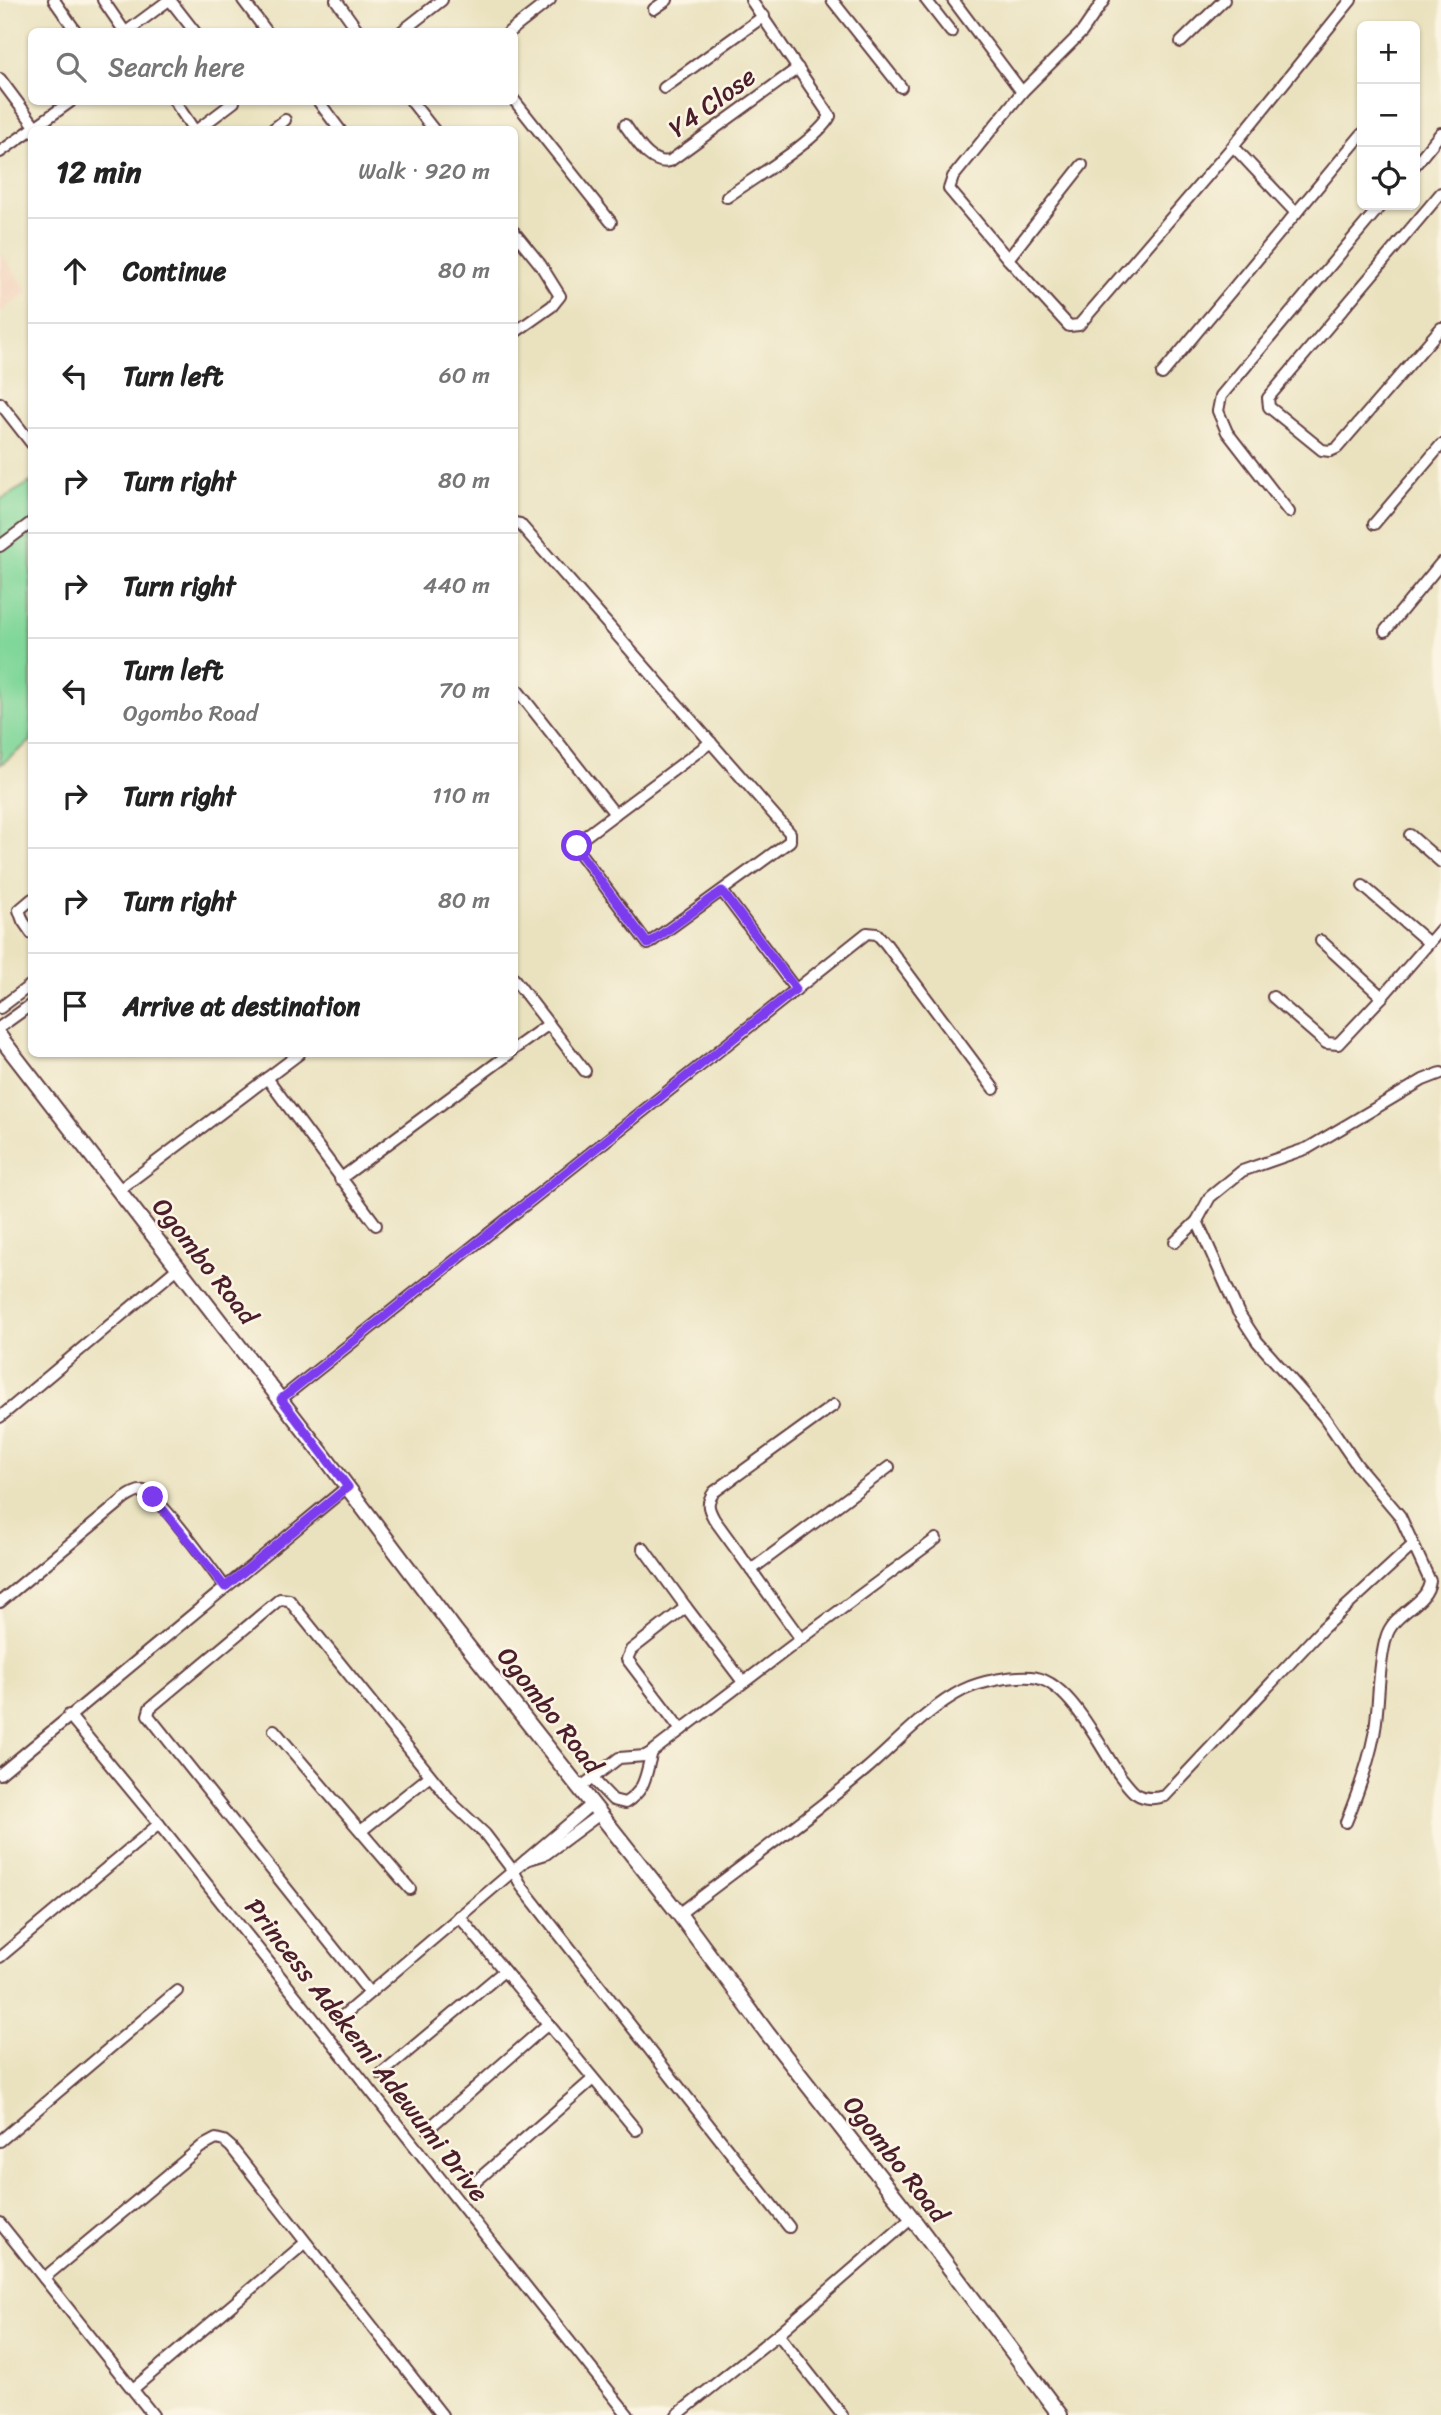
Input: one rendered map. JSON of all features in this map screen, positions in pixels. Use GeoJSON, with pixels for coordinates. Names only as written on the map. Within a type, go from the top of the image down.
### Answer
{"type":"FeatureCollection","features":[{"type":"Feature","properties":{"kind":"main road","name":"Ogombo Road"},"geometry":{"type":"LineString","coordinates":[[0,1037],[281,1399],[454,1629],[586,1783],[596,1809],[679,1914],[766,2033],[912,2218],[1060,2415]]}},
{"type":"Feature","properties":{"kind":"street"},"geometry":{"type":"LineString","coordinates":[[54,0],[74,28]]}},
{"type":"Feature","properties":{"kind":"street"},"geometry":{"type":"LineString","coordinates":[[103,0],[123,28]]}},
{"type":"Feature","properties":{"kind":"street"},"geometry":{"type":"LineString","coordinates":[[132,28],[170,0],[192,28]]}},
{"type":"Feature","properties":{"kind":"street"},"geometry":{"type":"LineString","coordinates":[[243,0],[264,28]]}},
{"type":"Feature","properties":{"kind":"street"},"geometry":{"type":"LineString","coordinates":[[337,0],[356,28]]}},
{"type":"Feature","properties":{"kind":"street"},"geometry":{"type":"LineString","coordinates":[[406,28],[442,0]]}},
{"type":"Feature","properties":{"kind":"street"},"geometry":{"type":"LineString","coordinates":[[514,28],[550,0]]}},
{"type":"Feature","properties":{"kind":"street"},"geometry":{"type":"LineString","coordinates":[[654,9],[667,0]]}},
{"type":"Feature","properties":{"kind":"street"},"geometry":{"type":"LineString","coordinates":[[727,197],[806,141],[830,116],[751,0]]}},
{"type":"Feature","properties":{"kind":"street"},"geometry":{"type":"LineString","coordinates":[[832,0],[901,87]]}},
{"type":"Feature","properties":{"kind":"street"},"geometry":{"type":"LineString","coordinates":[[926,0],[951,32]]}},
{"type":"Feature","properties":{"kind":"street"},"geometry":{"type":"LineString","coordinates":[[953,0],[1023,92]]}},
{"type":"Feature","properties":{"kind":"street"},"geometry":{"type":"LineString","coordinates":[[1104,0],[1082,32],[1023,92],[950,184],[955,197],[1069,326],[1079,325],[1233,146],[1351,0]]}},
{"type":"Feature","properties":{"kind":"street"},"geometry":{"type":"LineString","coordinates":[[1181,42],[1224,0]]}},
{"type":"Feature","properties":{"kind":"street"},"geometry":{"type":"LineString","coordinates":[[664,88],[764,16]]}},
{"type":"Feature","properties":{"kind":"street","name":"Y4 Close"},"geometry":{"type":"LineString","coordinates":[[625,125],[654,160],[663,163],[670,161],[798,68]]}},
{"type":"Feature","properties":{"kind":"street"},"geometry":{"type":"LineString","coordinates":[[0,79],[35,126]]}},
{"type":"Feature","properties":{"kind":"street"},"geometry":{"type":"LineString","coordinates":[[40,126],[66,105]]}},
{"type":"Feature","properties":{"kind":"street"},"geometry":{"type":"LineString","coordinates":[[177,105],[193,126]]}},
{"type":"Feature","properties":{"kind":"street"},"geometry":{"type":"LineString","coordinates":[[201,126],[230,105]]}},
{"type":"Feature","properties":{"kind":"street"},"geometry":{"type":"LineString","coordinates":[[321,105],[337,126]]}},
{"type":"Feature","properties":{"kind":"street"},"geometry":{"type":"LineString","coordinates":[[416,105],[431,126]]}},
{"type":"Feature","properties":{"kind":"street"},"geometry":{"type":"LineString","coordinates":[[518,105],[611,222]]}},
{"type":"Feature","properties":{"kind":"street"},"geometry":{"type":"LineString","coordinates":[[276,126],[285,120]]}},
{"type":"Feature","properties":{"kind":"street"},"geometry":{"type":"LineString","coordinates":[[0,152],[28,134]]}},
{"type":"Feature","properties":{"kind":"street"},"geometry":{"type":"LineString","coordinates":[[1420,159],[1441,134]]}},
{"type":"Feature","properties":{"kind":"street"},"geometry":{"type":"LineString","coordinates":[[1162,374],[1357,140]]}},
{"type":"Feature","properties":{"kind":"street"},"geometry":{"type":"LineString","coordinates":[[1233,146],[1296,213]]}},
{"type":"Feature","properties":{"kind":"street"},"geometry":{"type":"LineString","coordinates":[[1008,259],[1082,165]]}},
{"type":"Feature","properties":{"kind":"street"},"geometry":{"type":"LineString","coordinates":[[1441,193],[1268,398],[1269,407],[1322,450],[1337,448],[1441,328]]}},
{"type":"Feature","properties":{"kind":"street"},"geometry":{"type":"LineString","coordinates":[[1289,512],[1227,432],[1218,411],[1221,396],[1377,210]]}},
{"type":"Feature","properties":{"kind":"street"},"geometry":{"type":"LineString","coordinates":[[518,237],[560,294],[560,298],[518,331]]}},
{"type":"Feature","properties":{"kind":"street"},"geometry":{"type":"LineString","coordinates":[[0,403],[28,439]]}},
{"type":"Feature","properties":{"kind":"street"},"geometry":{"type":"LineString","coordinates":[[1374,524],[1441,445]]}},
{"type":"Feature","properties":{"kind":"street"},"geometry":{"type":"LineString","coordinates":[[518,524],[711,742],[791,838],[650,944],[645,943],[577,846],[579,841],[711,742]]}},
{"type":"Feature","properties":{"kind":"street"},"geometry":{"type":"LineString","coordinates":[[0,546],[28,525]]}},
{"type":"Feature","properties":{"kind":"street"},"geometry":{"type":"LineString","coordinates":[[1385,631],[1441,563]]}},
{"type":"Feature","properties":{"kind":"street"},"geometry":{"type":"LineString","coordinates":[[518,691],[615,814]]}},
{"type":"Feature","properties":{"kind":"street"},"geometry":{"type":"LineString","coordinates":[[1410,835],[1441,862]]}},
{"type":"Feature","properties":{"kind":"street"},"geometry":{"type":"LineString","coordinates":[[1363,886],[1429,943]]}},
{"type":"Feature","properties":{"kind":"street"},"geometry":{"type":"LineString","coordinates":[[722,891],[796,989]]}},
{"type":"Feature","properties":{"kind":"street"},"geometry":{"type":"LineString","coordinates":[[28,902],[19,910],[28,928]]}},
{"type":"Feature","properties":{"kind":"street"},"geometry":{"type":"LineString","coordinates":[[1273,997],[1326,1043],[1338,1044],[1441,929]]}},
{"type":"Feature","properties":{"kind":"street"},"geometry":{"type":"LineString","coordinates":[[281,1399],[867,933],[874,932],[893,952],[994,1089]]}},
{"type":"Feature","properties":{"kind":"street"},"geometry":{"type":"LineString","coordinates":[[1321,942],[1382,997]]}},
{"type":"Feature","properties":{"kind":"street"},"geometry":{"type":"LineString","coordinates":[[518,984],[584,1071]]}},
{"type":"Feature","properties":{"kind":"street"},"geometry":{"type":"LineString","coordinates":[[0,1009],[28,987]]}},
{"type":"Feature","properties":{"kind":"street"},"geometry":{"type":"LineString","coordinates":[[0,1027],[28,1006]]}},
{"type":"Feature","properties":{"kind":"street"},"geometry":{"type":"LineString","coordinates":[[518,1046],[548,1024]]}},
{"type":"Feature","properties":{"kind":"street"},"geometry":{"type":"LineString","coordinates":[[119,1190],[295,1057]]}},
{"type":"Feature","properties":{"kind":"street"},"geometry":{"type":"LineString","coordinates":[[340,1179],[505,1057]]}},
{"type":"Feature","properties":{"kind":"street"},"geometry":{"type":"LineString","coordinates":[[1175,1242],[1198,1221],[1210,1197],[1242,1171],[1308,1148],[1423,1080],[1441,1073]]}},
{"type":"Feature","properties":{"kind":"street"},"geometry":{"type":"LineString","coordinates":[[267,1078],[376,1225]]}},
{"type":"Feature","properties":{"kind":"street"},"geometry":{"type":"LineString","coordinates":[[1198,1221],[1238,1312],[1257,1341],[1324,1417],[1357,1465],[1400,1516],[1430,1581],[1419,1601],[1396,1618],[1386,1637],[1375,1733],[1365,1773],[1346,1822]]}},
{"type":"Feature","properties":{"kind":"street"},"geometry":{"type":"LineString","coordinates":[[0,1417],[179,1267]]}},
{"type":"Feature","properties":{"kind":"street"},"geometry":{"type":"LineString","coordinates":[[801,1639],[714,1520],[708,1500],[714,1492],[834,1405]]}},
{"type":"Feature","properties":{"kind":"street"},"geometry":{"type":"LineString","coordinates":[[751,1570],[889,1467]]}},
{"type":"Feature","properties":{"kind":"street"},"geometry":{"type":"LineString","coordinates":[[1,1771],[348,1487]]}},
{"type":"Feature","properties":{"kind":"street"},"geometry":{"type":"LineString","coordinates":[[0,1602],[124,1499],[141,1491],[147,1492],[161,1506],[225,1587]]}},
{"type":"Feature","properties":{"kind":"street"},"geometry":{"type":"LineString","coordinates":[[652,1752],[642,1788],[625,1803],[613,1800],[586,1783],[619,1758],[645,1756],[652,1752],[936,1539]]}},
{"type":"Feature","properties":{"kind":"street"},"geometry":{"type":"LineString","coordinates":[[679,1914],[863,1772],[938,1706],[965,1689],[989,1683],[1033,1677],[1044,1680],[1081,1714],[1133,1792],[1146,1798],[1157,1799],[1165,1796],[1323,1628],[1413,1545]]}},
{"type":"Feature","properties":{"kind":"street"},"geometry":{"type":"LineString","coordinates":[[643,1548],[743,1682]]}},
{"type":"Feature","properties":{"kind":"street"},"geometry":{"type":"LineString","coordinates":[[369,1992],[150,1719],[148,1711],[275,1601],[286,1598],[430,1776],[462,1814],[476,1824],[514,1872],[522,1887],[789,2227]]}},
{"type":"Feature","properties":{"kind":"street"},"geometry":{"type":"LineString","coordinates":[[681,1730],[627,1659],[631,1650],[686,1607]]}},
{"type":"Feature","properties":{"kind":"street","name":"Princess Adekemi Adewumi Drive"},"geometry":{"type":"LineString","coordinates":[[69,1715],[159,1824],[628,2415]]}},
{"type":"Feature","properties":{"kind":"street"},"geometry":{"type":"LineString","coordinates":[[274,1730],[410,1889]]}},
{"type":"Feature","properties":{"kind":"street"},"geometry":{"type":"LineString","coordinates":[[361,1831],[430,1776]]}},
{"type":"Feature","properties":{"kind":"street"},"geometry":{"type":"LineString","coordinates":[[339,2019],[514,1872],[539,1847],[596,1809]]}},
{"type":"Feature","properties":{"kind":"street"},"geometry":{"type":"LineString","coordinates":[[0,1957],[159,1824]]}},
{"type":"Feature","properties":{"kind":"street"},"geometry":{"type":"LineString","coordinates":[[459,1916],[636,2130]]}},
{"type":"Feature","properties":{"kind":"street"},"geometry":{"type":"LineString","coordinates":[[381,2074],[504,1971]]}},
{"type":"Feature","properties":{"kind":"street"},"geometry":{"type":"LineString","coordinates":[[0,2141],[177,1991]]}},
{"type":"Feature","properties":{"kind":"street"},"geometry":{"type":"LineString","coordinates":[[428,2129],[548,2024]]}},
{"type":"Feature","properties":{"kind":"street"},"geometry":{"type":"LineString","coordinates":[[474,2183],[593,2079]]}},
{"type":"Feature","properties":{"kind":"street"},"geometry":{"type":"LineString","coordinates":[[44,2278],[201,2147],[216,2139],[224,2141],[442,2415]]}},
{"type":"Feature","properties":{"kind":"street"},"geometry":{"type":"LineString","coordinates":[[677,2415],[778,2334],[912,2218]]}},
{"type":"Feature","properties":{"kind":"street"},"geometry":{"type":"LineString","coordinates":[[0,2223],[153,2415]]}},
{"type":"Feature","properties":{"kind":"street"},"geometry":{"type":"LineString","coordinates":[[132,2389],[305,2244]]}},
{"type":"Feature","properties":{"kind":"street"},"geometry":{"type":"LineString","coordinates":[[778,2334],[842,2415]]}},
{"type":"Feature","properties":{"kind":"shaded area"},"geometry":{"type":"Polygon","coordinates":[[[0,252],[28,291],[0,313],[0,252]]]}},
{"type":"Feature","properties":{"kind":"green space"},"geometry":{"type":"Polygon","coordinates":[[[28,484],[28,743],[0,765],[0,500],[28,484]]]}},
{"type":"Feature","properties":{"kind":"route"},"geometry":{"type":"LineString","coordinates":[[153,1497],[225,1587],[348,1487],[281,1399],[796,989],[722,891],[650,944],[645,943],[577,846]]}}]}
